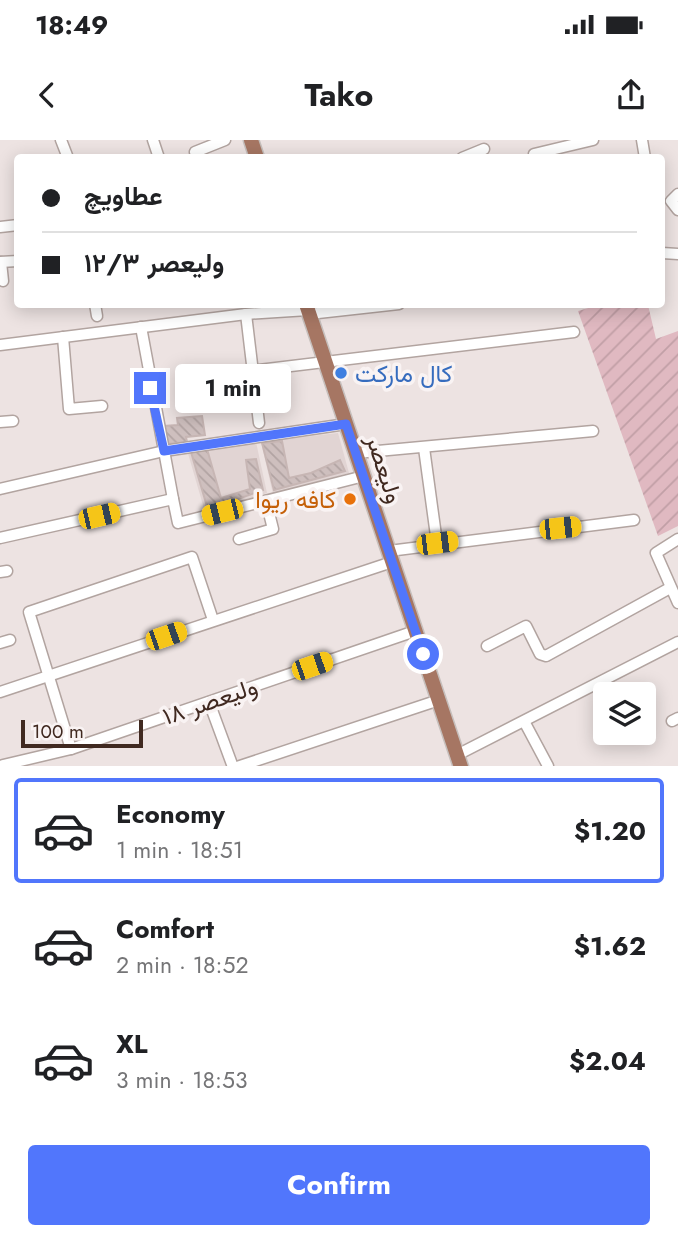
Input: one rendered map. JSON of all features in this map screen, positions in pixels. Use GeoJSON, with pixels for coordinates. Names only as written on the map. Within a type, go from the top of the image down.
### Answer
{"type":"FeatureCollection","features":[{"type":"Feature","properties":{"kind":"main road","name":"ولیعصر"},"geometry":{"type":"LineString","coordinates":[[308,309],[459,761]]}},
{"type":"Feature","properties":{"kind":"street"},"geometry":{"type":"LineString","coordinates":[[195,152],[225,140]]}},
{"type":"Feature","properties":{"kind":"street"},"geometry":{"type":"LineString","coordinates":[[534,154],[593,140]]}},
{"type":"Feature","properties":{"kind":"street"},"geometry":{"type":"LineString","coordinates":[[472,154],[484,149]]}},
{"type":"Feature","properties":{"kind":"street"},"geometry":{"type":"LineString","coordinates":[[676,211],[671,200],[677,194]]}},
{"type":"Feature","properties":{"kind":"street"},"geometry":{"type":"LineString","coordinates":[[0,262],[4,281]]}},
{"type":"Feature","properties":{"kind":"street"},"geometry":{"type":"LineString","coordinates":[[0,345],[246,314],[326,308]]}},
{"type":"Feature","properties":{"kind":"street"},"geometry":{"type":"LineString","coordinates":[[246,314],[259,423]]}},
{"type":"Feature","properties":{"kind":"street"},"geometry":{"type":"LineString","coordinates":[[141,327],[150,388],[178,523],[363,476]]}},
{"type":"Feature","properties":{"kind":"street"},"geometry":{"type":"LineString","coordinates":[[192,378],[326,364],[574,332]]}},
{"type":"Feature","properties":{"kind":"street"},"geometry":{"type":"LineString","coordinates":[[63,337],[69,409],[102,406]]}},
{"type":"Feature","properties":{"kind":"street"},"geometry":{"type":"LineString","coordinates":[[0,422],[13,421]]}},
{"type":"Feature","properties":{"kind":"street"},"geometry":{"type":"LineString","coordinates":[[0,489],[164,451],[346,424]]}},
{"type":"Feature","properties":{"kind":"street"},"geometry":{"type":"LineString","coordinates":[[356,453],[593,430]]}},
{"type":"Feature","properties":{"kind":"street"},"geometry":{"type":"LineString","coordinates":[[424,448],[437,543]]}},
{"type":"Feature","properties":{"kind":"street"},"geometry":{"type":"LineString","coordinates":[[0,538],[173,499]]}},
{"type":"Feature","properties":{"kind":"street"},"geometry":{"type":"LineString","coordinates":[[239,539],[274,529],[266,500]]}},
{"type":"Feature","properties":{"kind":"street"},"geometry":{"type":"LineString","coordinates":[[0,692],[213,620],[390,556],[437,543],[634,520]]}},
{"type":"Feature","properties":{"kind":"street"},"geometry":{"type":"LineString","coordinates":[[678,540],[656,554],[678,603]]}},
{"type":"Feature","properties":{"kind":"street"},"geometry":{"type":"LineString","coordinates":[[71,749],[29,612],[192,557],[213,620]]}},
{"type":"Feature","properties":{"kind":"street"},"geometry":{"type":"LineString","coordinates":[[487,646],[526,626],[540,654],[546,656],[670,588]]}},
{"type":"Feature","properties":{"kind":"street","name":"۱۸ ولیعصر"},"geometry":{"type":"LineString","coordinates":[[3,765],[71,749],[415,631]]}},
{"type":"Feature","properties":{"kind":"street"},"geometry":{"type":"LineString","coordinates":[[459,761],[563,702],[678,642]]}},
{"type":"Feature","properties":{"kind":"street"},"geometry":{"type":"LineString","coordinates":[[209,702],[235,766],[439,700]]}},
{"type":"Feature","properties":{"kind":"street"},"geometry":{"type":"LineString","coordinates":[[525,723],[548,766]]}},
{"type":"Feature","properties":{"kind":"shaded area"},"geometry":{"type":"Polygon","coordinates":[[[588,308],[649,308],[656,339],[678,331],[678,526],[658,536],[578,311],[588,308]]]}},
{"type":"Feature","properties":{"kind":"shaded area"},"geometry":{"type":"Polygon","coordinates":[[[338,433],[349,473],[273,494],[261,442],[338,433]]]}},
{"type":"Feature","properties":{"kind":"shaded area"},"geometry":{"type":"Polygon","coordinates":[[[256,442],[267,493],[205,512],[187,450],[256,442]]]}},
{"type":"Feature","properties":{"kind":"building"},"geometry":{"type":"Polygon","coordinates":[[[202,416],[205,435],[186,437],[187,442],[167,444],[164,426],[178,425],[177,418],[202,416]]]}},
{"type":"Feature","properties":{"kind":"building"},"geometry":{"type":"Polygon","coordinates":[[[282,441],[289,478],[311,473],[340,460],[345,471],[274,490],[262,443],[282,441]]]}},
{"type":"Feature","properties":{"kind":"building"},"geometry":{"type":"Polygon","coordinates":[[[207,449],[221,498],[250,489],[246,460],[256,459],[263,490],[208,510],[191,452],[207,449]]]}},
{"type":"Feature","properties":{"kind":"place","name":"کال مارکت"},"geometry":{"type":"Point","coordinates":[341,373]}},
{"type":"Feature","properties":{"kind":"place","name":"کافه ریوا"},"geometry":{"type":"Point","coordinates":[350,499]}},
{"type":"Feature","properties":{"kind":"route"},"geometry":{"type":"LineString","coordinates":[[150,388],[164,451],[346,424],[423,654]]}}]}
